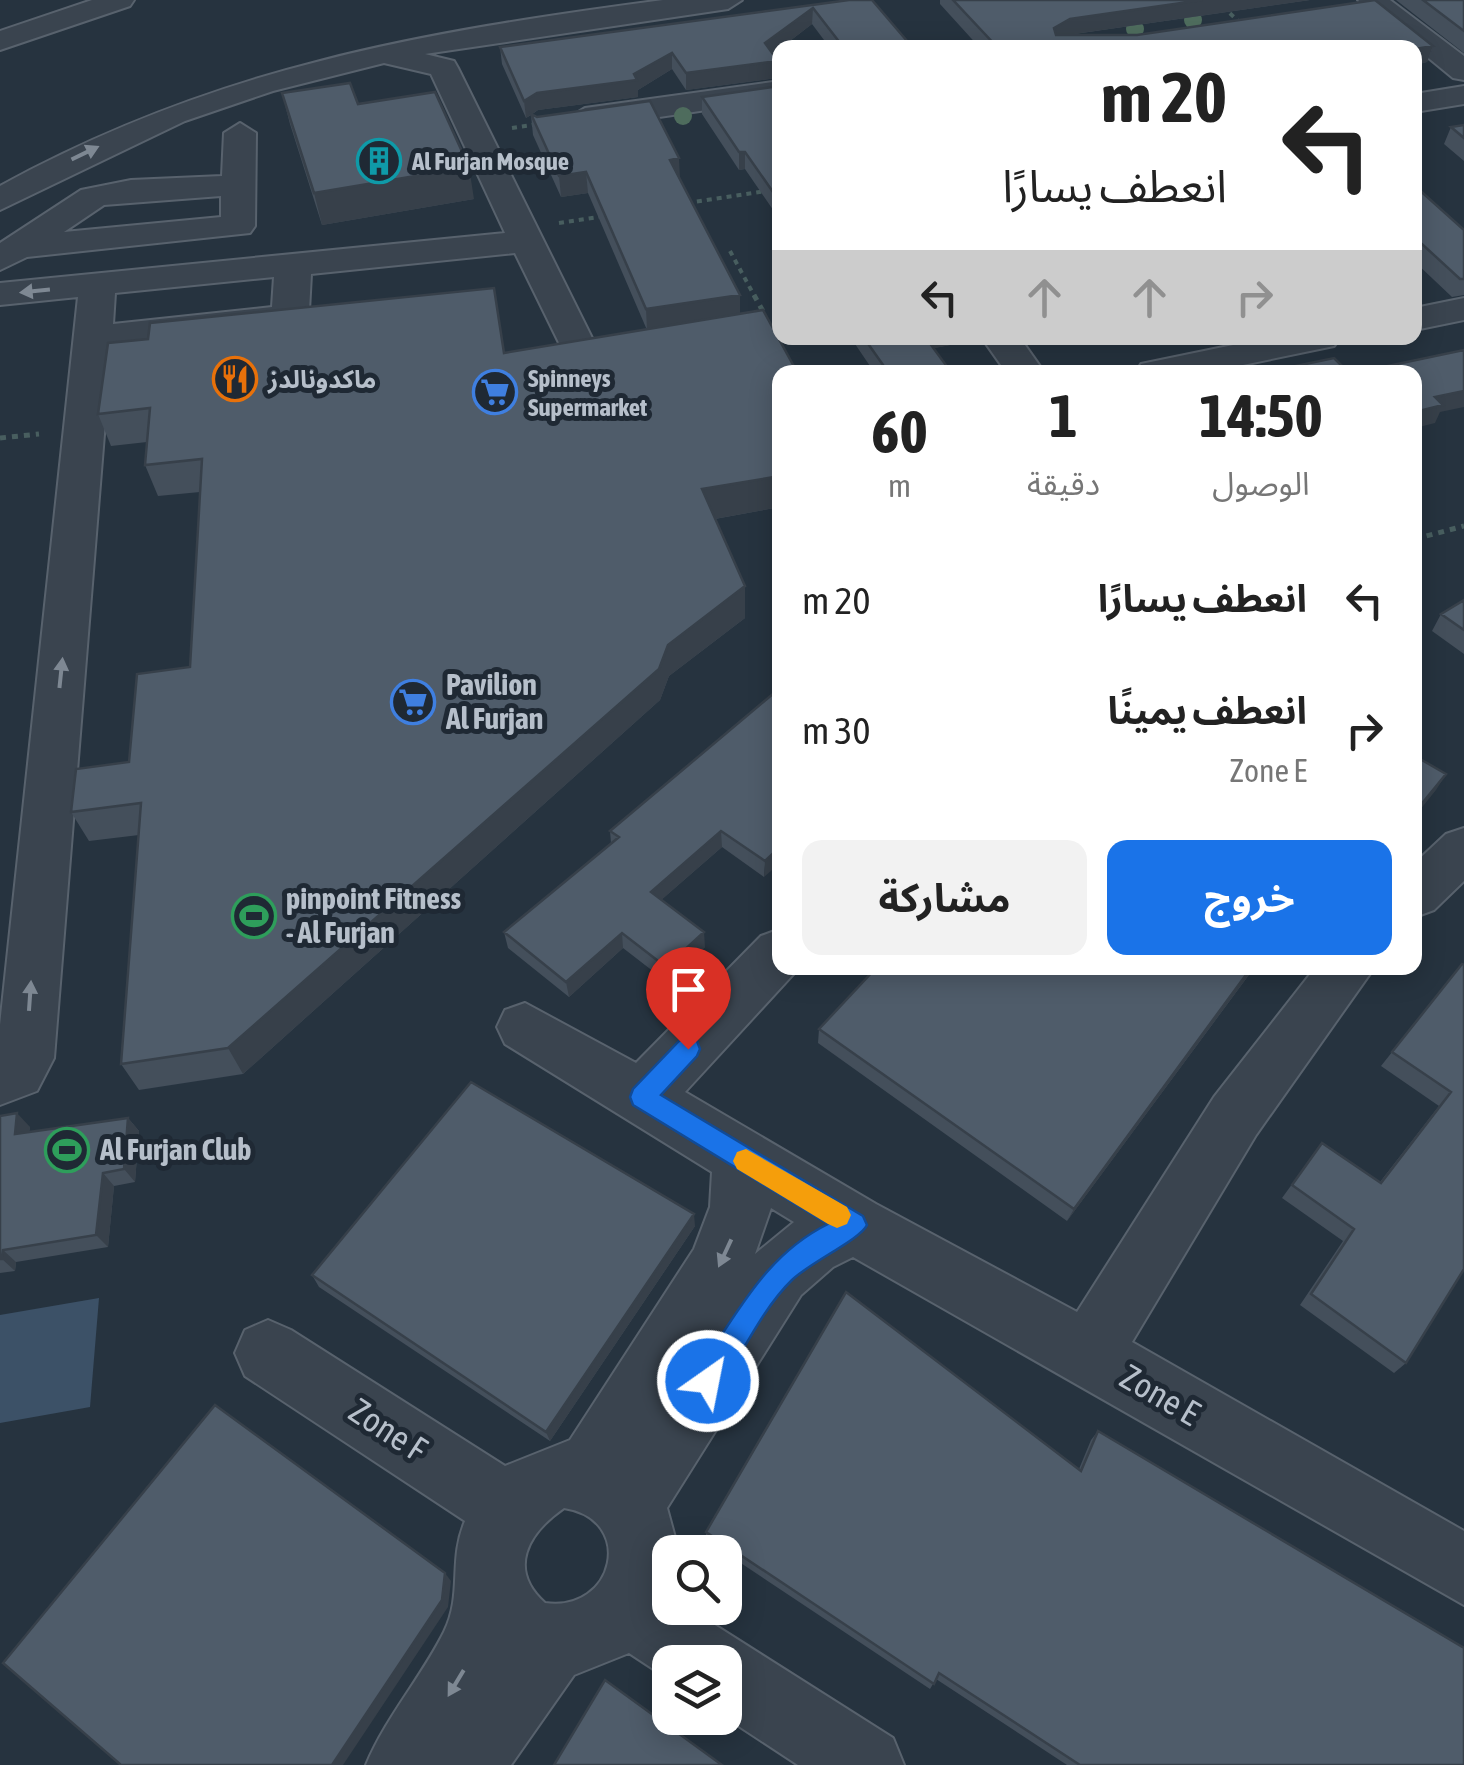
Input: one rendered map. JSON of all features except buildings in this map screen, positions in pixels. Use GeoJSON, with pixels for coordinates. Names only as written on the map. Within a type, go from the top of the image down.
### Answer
{"type":"FeatureCollection","features":[{"type":"Feature","properties":{"kind":"street"},"geometry":{"type":"LineString","coordinates":[[0,41],[120,0]]}},
{"type":"Feature","properties":{"kind":"street"},"geometry":{"type":"LineString","coordinates":[[0,168],[160,93],[221,71],[368,31],[568,0]]}},
{"type":"Feature","properties":{"kind":"street"},"geometry":{"type":"LineString","coordinates":[[0,200],[171,113],[252,84],[360,56],[481,16],[728,0]]}},
{"type":"Feature","properties":{"kind":"street"},"geometry":{"type":"LineString","coordinates":[[1359,3],[1401,40]]}},
{"type":"Feature","properties":{"kind":"street"},"geometry":{"type":"LineString","coordinates":[[1359,3],[1405,40]]}},
{"type":"Feature","properties":{"kind":"street"},"geometry":{"type":"LineString","coordinates":[[15,9],[40,26]]}},
{"type":"Feature","properties":{"kind":"street"},"geometry":{"type":"LineString","coordinates":[[443,68],[450,50],[481,16]]}},
{"type":"Feature","properties":{"kind":"street"},"geometry":{"type":"LineString","coordinates":[[1422,53],[1462,85]]}},
{"type":"Feature","properties":{"kind":"street"},"geometry":{"type":"LineString","coordinates":[[360,56],[407,56],[443,68],[584,352],[609,356],[675,344]]}},
{"type":"Feature","properties":{"kind":"street"},"geometry":{"type":"LineString","coordinates":[[1422,57],[1462,85]]}},
{"type":"Feature","properties":{"kind":"street"},"geometry":{"type":"LineString","coordinates":[[1422,89],[1462,85]]}},
{"type":"Feature","properties":{"kind":"street"},"geometry":{"type":"LineString","coordinates":[[1422,100],[1462,85]]}},
{"type":"Feature","properties":{"kind":"street"},"geometry":{"type":"LineString","coordinates":[[522,133],[772,91]]}},
{"type":"Feature","properties":{"kind":"street"},"geometry":{"type":"LineString","coordinates":[[236,270],[240,133]]}},
{"type":"Feature","properties":{"kind":"street"},"geometry":{"type":"LineString","coordinates":[[7,253],[94,197],[131,190],[238,184]]}},
{"type":"Feature","properties":{"kind":"street"},"geometry":{"type":"LineString","coordinates":[[7,253],[238,226]]}},
{"type":"Feature","properties":{"kind":"street"},"geometry":{"type":"LineString","coordinates":[[0,294],[293,265],[448,263],[526,235]]}},
{"type":"Feature","properties":{"kind":"street"},"geometry":{"type":"LineString","coordinates":[[95,337],[280,319],[290,311],[293,265]]}},
{"type":"Feature","properties":{"kind":"street"},"geometry":{"type":"LineString","coordinates":[[0,1078],[17,1073],[26,1058],[98,284]]}},
{"type":"Feature","properties":{"kind":"street"},"geometry":{"type":"LineString","coordinates":[[1422,318],[1464,310]]}},
{"type":"Feature","properties":{"kind":"street"},"geometry":{"type":"LineString","coordinates":[[1189,365],[1287,345]]}},
{"type":"Feature","properties":{"kind":"street"},"geometry":{"type":"LineString","coordinates":[[1422,888],[1464,849]]}},
{"type":"Feature","properties":{"kind":"street"},"geometry":{"type":"LineString","coordinates":[[642,1097],[772,960]]}},
{"type":"Feature","properties":{"kind":"street"},"geometry":{"type":"LineString","coordinates":[[1088,1353],[1234,1116],[1342,975]]}},
{"type":"Feature","properties":{"kind":"street","name":"Zone E"},"geometry":{"type":"LineString","coordinates":[[525,1027],[854,1225],[1088,1353],[1464,1570]]}},
{"type":"Feature","properties":{"kind":"street"},"geometry":{"type":"LineString","coordinates":[[608,1489],[719,1267],[740,1208],[742,1158]]}},
{"type":"Feature","properties":{"kind":"street"},"geometry":{"type":"LineString","coordinates":[[608,1489],[780,1273],[812,1246],[854,1225]]}},
{"type":"Feature","properties":{"kind":"street","name":"Zone F"},"geometry":{"type":"LineString","coordinates":[[268,1353],[508,1508]]}},
{"type":"Feature","properties":{"kind":"street"},"geometry":{"type":"LineString","coordinates":[[543,1479],[608,1489],[640,1522],[644,1566],[625,1609],[605,1628],[580,1640],[554,1642],[517,1627],[494,1594],[489,1564],[493,1534],[508,1508],[543,1479]]}},
{"type":"Feature","properties":{"kind":"street"},"geometry":{"type":"LineString","coordinates":[[404,1765],[473,1653],[494,1594]]}},
{"type":"Feature","properties":{"kind":"street"},"geometry":{"type":"LineString","coordinates":[[625,1609],[681,1645]]}},
{"type":"Feature","properties":{"kind":"street"},"geometry":{"type":"LineString","coordinates":[[468,1765],[504,1704],[554,1642]]}},
{"type":"Feature","properties":{"kind":"street"},"geometry":{"type":"LineString","coordinates":[[742,1685],[866,1765]]}},
{"type":"Feature","properties":{"kind":"path"},"geometry":{"type":"LineString","coordinates":[[1215,0],[1254,35]]}},
{"type":"Feature","properties":{"kind":"path"},"geometry":{"type":"LineString","coordinates":[[506,113],[522,133]]}},
{"type":"Feature","properties":{"kind":"path"},"geometry":{"type":"LineString","coordinates":[[682,204],[772,190]]}},
{"type":"Feature","properties":{"kind":"path"},"geometry":{"type":"LineString","coordinates":[[526,235],[622,214]]}},
{"type":"Feature","properties":{"kind":"path"},"geometry":{"type":"LineString","coordinates":[[730,251],[771,326]]}},
{"type":"Feature","properties":{"kind":"path"},"geometry":{"type":"LineString","coordinates":[[1422,537],[1464,526]]}},
{"type":"Feature","properties":{"kind":"water"},"geometry":{"type":"Polygon","coordinates":[[[99,1298],[90,1407],[0,1423],[0,1315],[99,1298]]]}},
{"type":"Feature","properties":{"kind":"slow traffic"},"geometry":{"type":"LineString","coordinates":[[746,1161],[837,1215]]}},
{"type":"Feature","properties":{"kind":"place","name":"Al Furjan Mosque"},"geometry":{"type":"Point","coordinates":[379,161]}},
{"type":"Feature","properties":{"kind":"place","name":"ماكدونالدز"},"geometry":{"type":"Point","coordinates":[235,379]}},
{"type":"Feature","properties":{"kind":"place","name":"Spinneys Supermarket"},"geometry":{"type":"Point","coordinates":[495,392]}},
{"type":"Feature","properties":{"kind":"place","name":"Pavilion Al Furjan"},"geometry":{"type":"Point","coordinates":[413,702]}},
{"type":"Feature","properties":{"kind":"place","name":"pinpoint Fitness - Al Furjan"},"geometry":{"type":"Point","coordinates":[254,916]}},
{"type":"Feature","properties":{"kind":"place","name":"Al Furjan Club"},"geometry":{"type":"Point","coordinates":[67,1150]}},
{"type":"Feature","properties":{"kind":"route"},"geometry":{"type":"LineString","coordinates":[[688,1049],[642,1097],[854,1225],[812,1246],[780,1273],[708,1381]]}}]}
